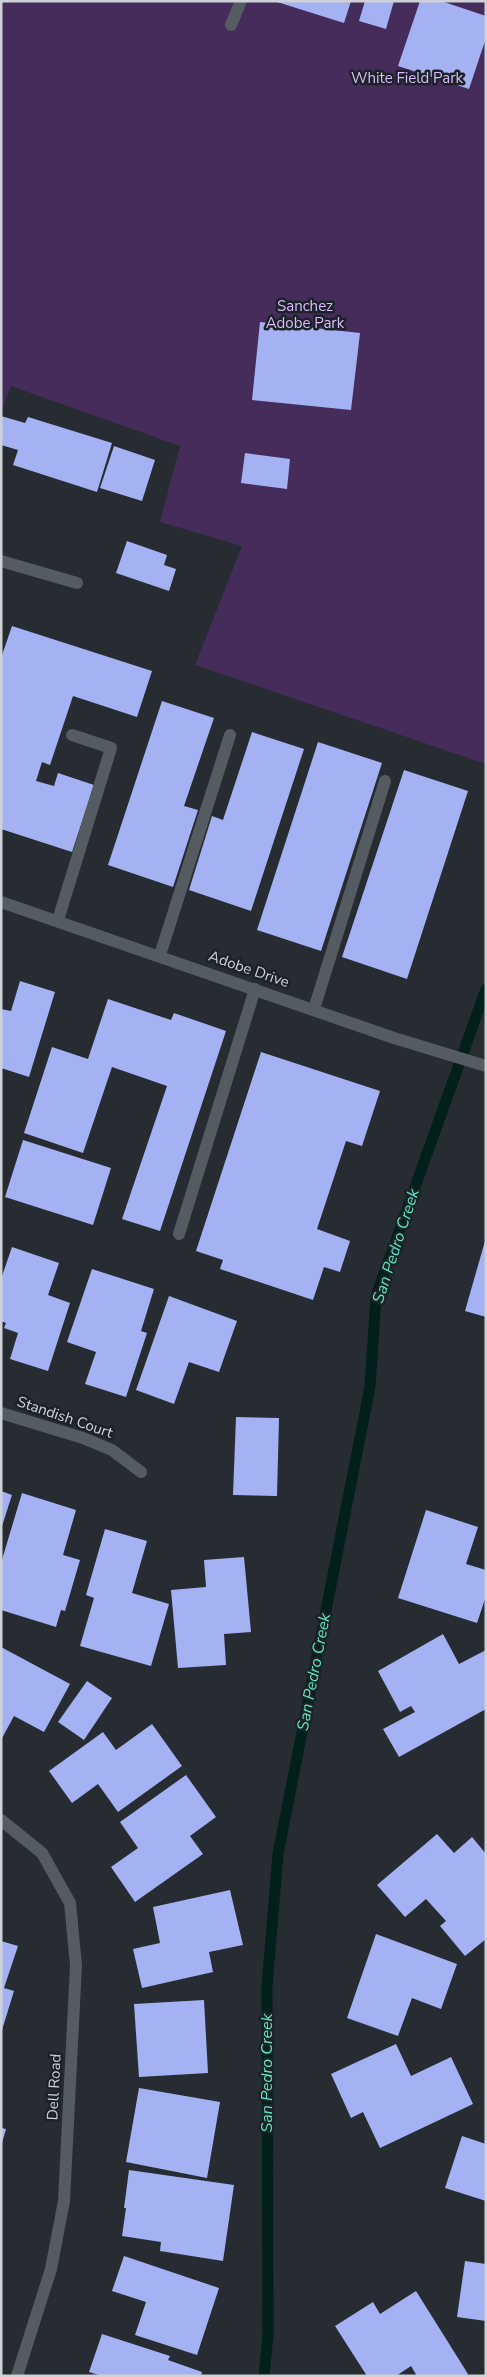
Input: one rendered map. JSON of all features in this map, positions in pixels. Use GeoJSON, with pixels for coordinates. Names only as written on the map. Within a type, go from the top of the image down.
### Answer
{"type":"FeatureCollection","features":[{"type":"Feature","properties":{"kind":"street"},"geometry":{"type":"LineString","coordinates":[[231,24],[241,1]]}},
{"type":"Feature","properties":{"kind":"street"},"geometry":{"type":"LineString","coordinates":[[1,561],[77,583]]}},
{"type":"Feature","properties":{"kind":"street"},"geometry":{"type":"LineString","coordinates":[[58,920],[111,748],[72,735]]}},
{"type":"Feature","properties":{"kind":"street"},"geometry":{"type":"LineString","coordinates":[[160,955],[230,735]]}},
{"type":"Feature","properties":{"kind":"street"},"geometry":{"type":"LineString","coordinates":[[314,1009],[385,781]]}},
{"type":"Feature","properties":{"kind":"street","name":"Adobe Drive"},"geometry":{"type":"LineString","coordinates":[[1,902],[160,955],[394,1038],[486,1066]]}},
{"type":"Feature","properties":{"kind":"street"},"geometry":{"type":"LineString","coordinates":[[179,1234],[255,989]]}},
{"type":"Feature","properties":{"kind":"street","name":"Standish Court"},"geometry":{"type":"LineString","coordinates":[[1,1413],[84,1438],[112,1450],[141,1472]]}},
{"type":"Feature","properties":{"kind":"street","name":"Dell Road"},"geometry":{"type":"LineString","coordinates":[[1,1820],[42,1853],[70,1903],[76,1965],[64,2201],[51,2269],[17,2376]]}},
{"type":"Feature","properties":{"kind":"green space","name":"Sanchez Adobe Park"},"geometry":{"type":"Polygon","coordinates":[[[1,1],[486,1],[486,764],[195,665],[242,546],[160,522],[180,446],[11,386],[1,412],[1,1]]]}},
{"type":"Feature","properties":{"kind":"building"},"geometry":{"type":"Polygon","coordinates":[[[274,1],[351,1],[344,23],[274,1]]]}},
{"type":"Feature","properties":{"kind":"building"},"geometry":{"type":"Polygon","coordinates":[[[365,1],[394,1],[386,29],[359,21],[365,1]]]}},
{"type":"Feature","properties":{"kind":"building"},"geometry":{"type":"Polygon","coordinates":[[[420,1],[441,1],[486,16],[486,38],[469,89],[398,66],[420,1]]]}},
{"type":"Feature","properties":{"kind":"building"},"geometry":{"type":"Polygon","coordinates":[[[260,322],[360,333],[351,410],[252,400],[260,322]]]}},
{"type":"Feature","properties":{"kind":"building"},"geometry":{"type":"Polygon","coordinates":[[[1,416],[25,423],[28,417],[112,443],[97,492],[13,465],[18,450],[1,445],[1,416]]]}},
{"type":"Feature","properties":{"kind":"building"},"geometry":{"type":"Polygon","coordinates":[[[114,446],[155,460],[142,501],[100,488],[114,446]]]}},
{"type":"Feature","properties":{"kind":"building"},"geometry":{"type":"Polygon","coordinates":[[[245,453],[290,459],[287,489],[241,483],[245,453]]]}},
{"type":"Feature","properties":{"kind":"building"},"geometry":{"type":"Polygon","coordinates":[[[127,541],[167,555],[164,565],[176,569],[169,591],[116,573],[127,541]]]}},
{"type":"Feature","properties":{"kind":"building"},"geometry":{"type":"Polygon","coordinates":[[[12,626],[152,671],[137,717],[73,696],[50,765],[42,762],[36,781],[54,786],[58,773],[94,785],[72,852],[1,829],[1,658],[12,626]]]}},
{"type":"Feature","properties":{"kind":"building"},"geometry":{"type":"Polygon","coordinates":[[[162,701],[214,718],[184,806],[198,810],[173,887],[108,865],[162,701]]]}},
{"type":"Feature","properties":{"kind":"building"},"geometry":{"type":"Polygon","coordinates":[[[252,732],[304,749],[251,911],[189,890],[212,816],[223,820],[252,732]]]}},
{"type":"Feature","properties":{"kind":"building"},"geometry":{"type":"Polygon","coordinates":[[[318,742],[382,763],[321,951],[257,930],[318,742]]]}},
{"type":"Feature","properties":{"kind":"building"},"geometry":{"type":"Polygon","coordinates":[[[404,770],[468,791],[407,979],[342,957],[404,770]]]}},
{"type":"Feature","properties":{"kind":"building"},"geometry":{"type":"Polygon","coordinates":[[[20,981],[55,992],[29,1077],[1,1068],[1,1009],[11,1011],[20,981]]]}},
{"type":"Feature","properties":{"kind":"building"},"geometry":{"type":"Polygon","coordinates":[[[108,999],[171,1020],[174,1013],[226,1031],[160,1231],[122,1219],[167,1086],[112,1067],[83,1153],[24,1133],[52,1047],[88,1059],[108,999]]]}},
{"type":"Feature","properties":{"kind":"building"},"geometry":{"type":"Polygon","coordinates":[[[261,1052],[380,1091],[362,1146],[346,1141],[317,1229],[350,1241],[340,1272],[324,1267],[313,1300],[220,1269],[223,1260],[196,1251],[261,1052]]]}},
{"type":"Feature","properties":{"kind":"building"},"geometry":{"type":"Polygon","coordinates":[[[23,1140],[111,1168],[93,1225],[5,1197],[23,1140]]]}},
{"type":"Feature","properties":{"kind":"building"},"geometry":{"type":"Polygon","coordinates":[[[486,1242],[486,1317],[465,1311],[486,1242]]]}},
{"type":"Feature","properties":{"kind":"building"},"geometry":{"type":"Polygon","coordinates":[[[12,1247],[59,1263],[48,1295],[70,1303],[48,1371],[10,1359],[18,1333],[4,1328],[6,1323],[1,1321],[1,1279],[12,1247]]]}},
{"type":"Feature","properties":{"kind":"building"},"geometry":{"type":"Polygon","coordinates":[[[92,1269],[154,1289],[141,1331],[147,1333],[126,1397],[85,1384],[96,1352],[67,1342],[92,1269]]]}},
{"type":"Feature","properties":{"kind":"building"},"geometry":{"type":"Polygon","coordinates":[[[169,1296],[237,1321],[219,1372],[189,1362],[174,1404],[136,1390],[169,1296]]]}},
{"type":"Feature","properties":{"kind":"building"},"geometry":{"type":"Polygon","coordinates":[[[236,1417],[279,1418],[277,1496],[233,1495],[236,1417]]]}},
{"type":"Feature","properties":{"kind":"building"},"geometry":{"type":"Polygon","coordinates":[[[1,1491],[12,1495],[2,1526],[1,1526],[1,1491]]]}},
{"type":"Feature","properties":{"kind":"building"},"geometry":{"type":"Polygon","coordinates":[[[22,1493],[76,1510],[63,1555],[80,1560],[65,1611],[61,1610],[56,1627],[1,1610],[1,1563],[22,1493]]]}},
{"type":"Feature","properties":{"kind":"building"},"geometry":{"type":"Polygon","coordinates":[[[426,1510],[478,1527],[466,1564],[486,1570],[486,1596],[477,1623],[398,1598],[426,1510]]]}},
{"type":"Feature","properties":{"kind":"building"},"geometry":{"type":"Polygon","coordinates":[[[105,1529],[147,1541],[132,1593],[169,1604],[151,1666],[80,1646],[94,1598],[86,1595],[105,1529]]]}},
{"type":"Feature","properties":{"kind":"building"},"geometry":{"type":"Polygon","coordinates":[[[244,1557],[251,1632],[224,1634],[226,1665],[178,1668],[171,1590],[206,1587],[204,1560],[244,1557]]]}},
{"type":"Feature","properties":{"kind":"building"},"geometry":{"type":"Polygon","coordinates":[[[443,1634],[459,1664],[486,1650],[486,1709],[399,1757],[383,1729],[415,1712],[411,1706],[400,1712],[378,1671],[443,1634]]]}},
{"type":"Feature","properties":{"kind":"building"},"geometry":{"type":"Polygon","coordinates":[[[1,1647],[70,1684],[44,1732],[14,1716],[1,1740],[1,1647]]]}},
{"type":"Feature","properties":{"kind":"building"},"geometry":{"type":"Polygon","coordinates":[[[87,1681],[112,1698],[84,1740],[58,1722],[87,1681]]]}},
{"type":"Feature","properties":{"kind":"building"},"geometry":{"type":"Polygon","coordinates":[[[152,1724],[182,1766],[118,1812],[98,1784],[72,1803],[49,1771],[103,1732],[116,1750],[152,1724]]]}},
{"type":"Feature","properties":{"kind":"building"},"geometry":{"type":"Polygon","coordinates":[[[186,1775],[216,1817],[190,1836],[203,1854],[135,1902],[111,1867],[138,1848],[120,1822],[186,1775]]]}},
{"type":"Feature","properties":{"kind":"building"},"geometry":{"type":"Polygon","coordinates":[[[437,1834],[454,1853],[472,1837],[486,1854],[486,1939],[465,1956],[440,1926],[446,1921],[426,1899],[405,1917],[377,1885],[437,1834]]]}},
{"type":"Feature","properties":{"kind":"building"},"geometry":{"type":"Polygon","coordinates":[[[230,1890],[243,1945],[209,1952],[213,1972],[142,1988],[133,1949],[160,1943],[153,1907],[230,1890]]]}},
{"type":"Feature","properties":{"kind":"building"},"geometry":{"type":"Polygon","coordinates":[[[376,1934],[457,1964],[441,2009],[412,1998],[398,2036],[347,2018],[376,1934]]]}},
{"type":"Feature","properties":{"kind":"building"},"geometry":{"type":"Polygon","coordinates":[[[1,1941],[18,1946],[4,1988],[14,1991],[2,2030],[1,1941]]]}},
{"type":"Feature","properties":{"kind":"building"},"geometry":{"type":"Polygon","coordinates":[[[204,2000],[208,2073],[139,2077],[134,2004],[204,2000]]]}},
{"type":"Feature","properties":{"kind":"building"},"geometry":{"type":"Polygon","coordinates":[[[396,2044],[411,2076],[451,2057],[473,2104],[380,2148],[363,2112],[351,2118],[331,2074],[396,2044]]]}},
{"type":"Feature","properties":{"kind":"building"},"geometry":{"type":"Polygon","coordinates":[[[139,2088],[220,2102],[207,2178],[126,2162],[139,2088]]]}},
{"type":"Feature","properties":{"kind":"building"},"geometry":{"type":"Polygon","coordinates":[[[1,2128],[6,2129],[2,2143],[1,2143],[1,2128]]]}},
{"type":"Feature","properties":{"kind":"building"},"geometry":{"type":"Polygon","coordinates":[[[462,2136],[486,2144],[486,2201],[445,2188],[462,2136]]]}},
{"type":"Feature","properties":{"kind":"building"},"geometry":{"type":"Polygon","coordinates":[[[129,2170],[234,2185],[223,2261],[160,2251],[161,2242],[122,2236],[129,2170]]]}},
{"type":"Feature","properties":{"kind":"building"},"geometry":{"type":"Polygon","coordinates":[[[124,2256],[219,2288],[197,2355],[135,2335],[146,2302],[112,2291],[124,2256]]]}},
{"type":"Feature","properties":{"kind":"building"},"geometry":{"type":"Polygon","coordinates":[[[465,2261],[486,2264],[486,2321],[457,2317],[465,2261]]]}},
{"type":"Feature","properties":{"kind":"building"},"geometry":{"type":"Polygon","coordinates":[[[416,2291],[468,2374],[465,2376],[417,2376],[411,2366],[396,2376],[367,2376],[335,2326],[373,2302],[380,2314],[416,2291]]]}},
{"type":"Feature","properties":{"kind":"building"},"geometry":{"type":"Polygon","coordinates":[[[102,2334],[170,2356],[168,2360],[202,2372],[201,2376],[102,2376],[89,2372],[102,2334]]]}},
{"type":"Feature","properties":{"kind":"waterway","name":"San Pedro Creek"},"geometry":{"type":"LineString","coordinates":[[264,2376],[268,2334],[267,1986],[278,1854],[370,1387],[376,1296],[486,989]]}},
{"type":"Feature","properties":{"kind":"park label","name":"White Field Park"},"geometry":{"type":"Point","coordinates":[407,78]}}]}
